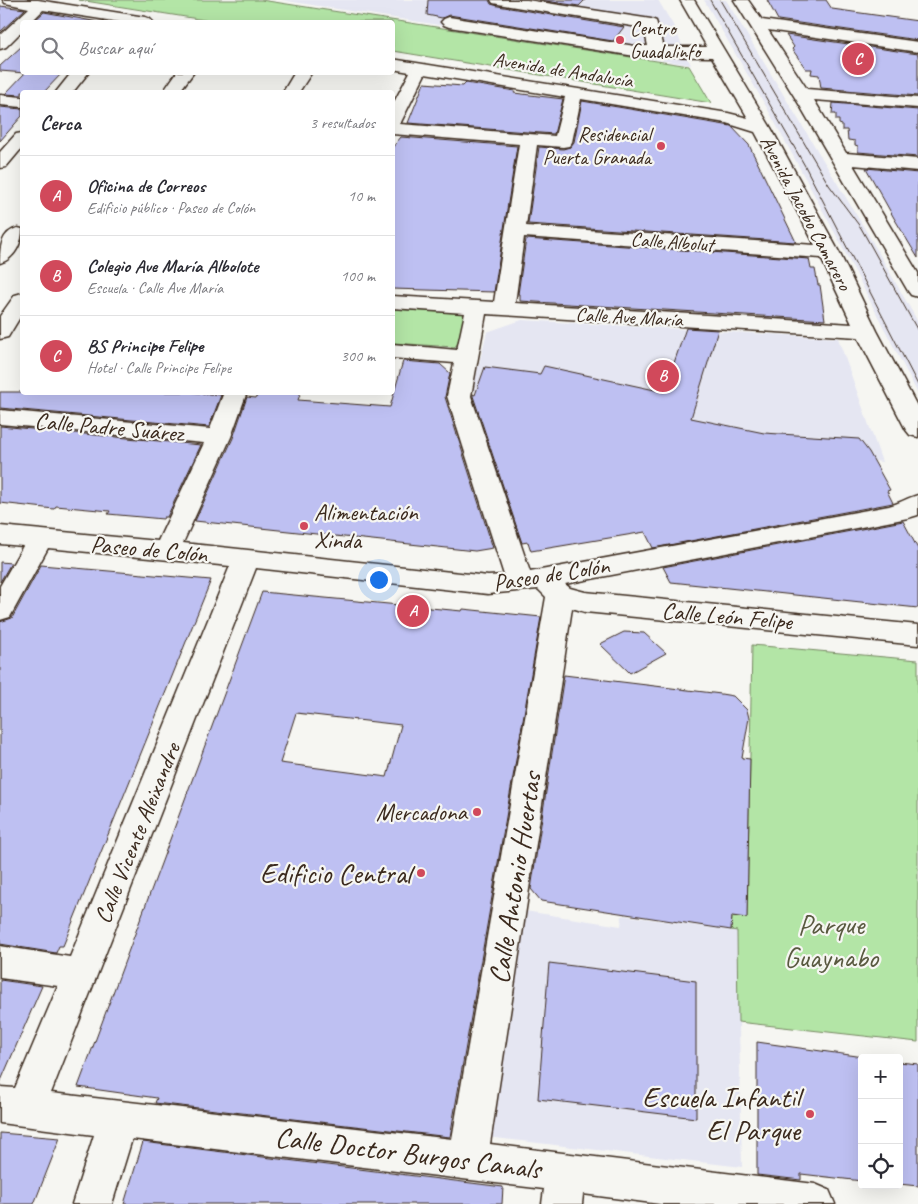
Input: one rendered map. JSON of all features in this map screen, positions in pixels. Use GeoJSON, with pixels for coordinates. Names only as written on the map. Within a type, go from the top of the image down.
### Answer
{"type":"FeatureCollection","features":[{"type":"Feature","properties":{"kind":"street"},"geometry":{"type":"LineString","coordinates":[[10,0],[121,20]]}},
{"type":"Feature","properties":{"kind":"street"},"geometry":{"type":"LineString","coordinates":[[498,0],[652,24],[657,52]]}},
{"type":"Feature","properties":{"kind":"street","name":"Avenida Jacobo Camarero"},"geometry":{"type":"LineString","coordinates":[[687,0],[762,128],[828,252],[866,331],[918,430]]}},
{"type":"Feature","properties":{"kind":"street"},"geometry":{"type":"LineString","coordinates":[[741,0],[840,158],[918,291]]}},
{"type":"Feature","properties":{"kind":"street"},"geometry":{"type":"LineString","coordinates":[[25,20],[40,5]]}},
{"type":"Feature","properties":{"kind":"street"},"geometry":{"type":"LineString","coordinates":[[450,22],[635,51],[717,52]]}},
{"type":"Feature","properties":{"kind":"street"},"geometry":{"type":"LineString","coordinates":[[0,44],[20,24]]}},
{"type":"Feature","properties":{"kind":"street"},"geometry":{"type":"LineString","coordinates":[[757,24],[918,47]]}},
{"type":"Feature","properties":{"kind":"street","name":"Avenida de Andalucía"},"geometry":{"type":"LineString","coordinates":[[395,64],[728,118],[762,128]]}},
{"type":"Feature","properties":{"kind":"street"},"geometry":{"type":"LineString","coordinates":[[395,118],[417,74],[422,68]]}},
{"type":"Feature","properties":{"kind":"street"},"geometry":{"type":"LineString","coordinates":[[66,90],[78,75]]}},
{"type":"Feature","properties":{"kind":"street"},"geometry":{"type":"LineString","coordinates":[[172,90],[184,75]]}},
{"type":"Feature","properties":{"kind":"street"},"geometry":{"type":"LineString","coordinates":[[292,90],[302,75]]}},
{"type":"Feature","properties":{"kind":"street"},"geometry":{"type":"LineString","coordinates":[[395,129],[563,142],[574,94]]}},
{"type":"Feature","properties":{"kind":"street"},"geometry":{"type":"LineString","coordinates":[[801,94],[918,103]]}},
{"type":"Feature","properties":{"kind":"street"},"geometry":{"type":"LineString","coordinates":[[0,100],[20,102]]}},
{"type":"Feature","properties":{"kind":"street"},"geometry":{"type":"LineString","coordinates":[[728,118],[750,108]]}},
{"type":"Feature","properties":{"kind":"street"},"geometry":{"type":"LineString","coordinates":[[504,309],[529,139]]}},
{"type":"Feature","properties":{"kind":"street"},"geometry":{"type":"LineString","coordinates":[[0,163],[20,140]]}},
{"type":"Feature","properties":{"kind":"street"},"geometry":{"type":"LineString","coordinates":[[840,158],[918,165]]}},
{"type":"Feature","properties":{"kind":"street","name":"Calle Albolut"},"geometry":{"type":"LineString","coordinates":[[516,232],[828,252]]}},
{"type":"Feature","properties":{"kind":"street"},"geometry":{"type":"LineString","coordinates":[[14,234],[0,259],[20,262]]}},
{"type":"Feature","properties":{"kind":"street"},"geometry":{"type":"LineString","coordinates":[[0,332],[20,302]]}},
{"type":"Feature","properties":{"kind":"street","name":"Calle Ave María"},"geometry":{"type":"LineString","coordinates":[[395,302],[866,331]]}},
{"type":"Feature","properties":{"kind":"street"},"geometry":{"type":"LineString","coordinates":[[477,307],[459,396],[510,549],[541,585]]}},
{"type":"Feature","properties":{"kind":"street"},"geometry":{"type":"LineString","coordinates":[[395,351],[467,357]]}},
{"type":"Feature","properties":{"kind":"street"},"geometry":{"type":"LineString","coordinates":[[167,550],[219,437],[235,395]]}},
{"type":"Feature","properties":{"kind":"street","name":"Calle Padre Suárez"},"geometry":{"type":"LineString","coordinates":[[0,417],[219,437]]}},
{"type":"Feature","properties":{"kind":"street","name":"Paseo de Colón"},"geometry":{"type":"LineString","coordinates":[[0,535],[246,558],[488,585],[541,585],[902,512],[918,503]]}},
{"type":"Feature","properties":{"kind":"street"},"geometry":{"type":"LineString","coordinates":[[0,610],[40,539]]}},
{"type":"Feature","properties":{"kind":"street","name":"Calle Vicente Aleixandre"},"geometry":{"type":"LineString","coordinates":[[13,1106],[81,974],[246,558]]}},
{"type":"Feature","properties":{"kind":"street","name":"Calle León Felipe"},"geometry":{"type":"LineString","coordinates":[[541,585],[585,602],[918,634]]}},
{"type":"Feature","properties":{"kind":"street","name":"Calle Antonio Huertas"},"geometry":{"type":"LineString","coordinates":[[468,1160],[541,585]]}},
{"type":"Feature","properties":{"kind":"street"},"geometry":{"type":"LineString","coordinates":[[0,962],[81,974]]}},
{"type":"Feature","properties":{"kind":"street","name":"Calle Doctor Burgos Canals"},"geometry":{"type":"LineString","coordinates":[[13,1106],[468,1160],[564,1188],[815,1204]]}},
{"type":"Feature","properties":{"kind":"street"},"geometry":{"type":"LineString","coordinates":[[92,1204],[119,1118]]}},
{"type":"Feature","properties":{"kind":"shaded area"},"geometry":{"type":"Polygon","coordinates":[[[281,0],[658,0],[673,25],[691,65],[281,0]]]}},
{"type":"Feature","properties":{"kind":"shaded area"},"geometry":{"type":"Polygon","coordinates":[[[704,0],[726,0],[868,234],[918,322],[918,394],[836,235],[767,108],[704,0]]]}},
{"type":"Feature","properties":{"kind":"shaded area"},"geometry":{"type":"Polygon","coordinates":[[[522,320],[838,338],[882,462],[688,436],[472,391],[487,332],[522,320]]]}},
{"type":"Feature","properties":{"kind":"shaded area"},"geometry":{"type":"Polygon","coordinates":[[[525,911],[621,926],[622,915],[737,931],[742,1167],[487,1137],[525,911]]]}},
{"type":"Feature","properties":{"kind":"green space"},"geometry":{"type":"Polygon","coordinates":[[[79,0],[261,0],[391,20],[204,20],[79,0]]]}},
{"type":"Feature","properties":{"kind":"green space"},"geometry":{"type":"Polygon","coordinates":[[[395,21],[689,66],[711,103],[395,51],[395,21]]]}},
{"type":"Feature","properties":{"kind":"green space"},"geometry":{"type":"Polygon","coordinates":[[[395,309],[462,313],[465,315],[457,345],[454,347],[395,343],[395,309]]]}},
{"type":"Feature","properties":{"kind":"green space","name":"Parque Guaynabo"},"geometry":{"type":"Polygon","coordinates":[[[752,645],[918,660],[918,1042],[738,1022],[737,931],[731,930],[732,916],[747,918],[752,645]]]}},
{"type":"Feature","properties":{"kind":"building"},"geometry":{"type":"Polygon","coordinates":[[[428,0],[489,0],[491,4],[498,6],[624,27],[613,41],[449,15],[442,18],[427,15],[428,0]]]}},
{"type":"Feature","properties":{"kind":"building"},"geometry":{"type":"Polygon","coordinates":[[[539,0],[585,0],[579,6],[539,0]]]}},
{"type":"Feature","properties":{"kind":"building"},"geometry":{"type":"Polygon","coordinates":[[[767,0],[826,0],[832,9],[918,21],[918,40],[778,20],[767,0]]]}},
{"type":"Feature","properties":{"kind":"building"},"geometry":{"type":"Polygon","coordinates":[[[0,6],[25,9],[0,32],[0,6]]]}},
{"type":"Feature","properties":{"kind":"building"},"geometry":{"type":"Polygon","coordinates":[[[44,12],[87,20],[35,20],[44,12]]]}},
{"type":"Feature","properties":{"kind":"building"},"geometry":{"type":"Polygon","coordinates":[[[786,35],[918,54],[918,96],[821,88],[819,75],[811,74],[812,69],[806,69],[792,49],[794,47],[786,35]]]}},
{"type":"Feature","properties":{"kind":"building"},"geometry":{"type":"Polygon","coordinates":[[[20,48],[20,73],[0,71],[0,66],[20,48]]]}},
{"type":"Feature","properties":{"kind":"building"},"geometry":{"type":"Polygon","coordinates":[[[23,75],[60,75],[46,90],[20,90],[20,95],[5,94],[23,75]]]}},
{"type":"Feature","properties":{"kind":"building"},"geometry":{"type":"Polygon","coordinates":[[[424,83],[463,86],[466,83],[515,91],[514,93],[563,99],[554,134],[408,123],[424,83]]]}},
{"type":"Feature","properties":{"kind":"building","name":"Residencial Puerta Granada"},"geometry":{"type":"Polygon","coordinates":[[[582,101],[731,126],[749,145],[796,242],[528,224],[539,147],[563,149],[570,147],[574,142],[582,101]]]}},
{"type":"Feature","properties":{"kind":"building"},"geometry":{"type":"Polygon","coordinates":[[[833,103],[918,110],[918,157],[858,152],[858,146],[855,145],[855,141],[848,140],[847,130],[842,130],[839,120],[836,120],[836,114],[832,114],[833,103]]]}},
{"type":"Feature","properties":{"kind":"building"},"geometry":{"type":"Polygon","coordinates":[[[0,107],[20,109],[20,118],[0,141],[0,107]]]}},
{"type":"Feature","properties":{"kind":"building"},"geometry":{"type":"Polygon","coordinates":[[[401,137],[517,146],[494,292],[395,289],[395,144],[401,137]]]}},
{"type":"Feature","properties":{"kind":"building"},"geometry":{"type":"Polygon","coordinates":[[[866,168],[918,173],[918,258],[894,218],[866,168]]]}},
{"type":"Feature","properties":{"kind":"building"},"geometry":{"type":"Polygon","coordinates":[[[526,239],[809,259],[811,269],[815,269],[818,285],[820,285],[825,320],[520,301],[520,294],[518,294],[526,239]]]}},
{"type":"Feature","properties":{"kind":"building"},"geometry":{"type":"Polygon","coordinates":[[[686,328],[718,330],[691,418],[764,433],[859,439],[869,452],[890,490],[887,491],[893,503],[653,548],[645,532],[531,551],[528,542],[522,543],[473,396],[485,367],[540,374],[544,366],[664,392],[686,328]]]}},
{"type":"Feature","properties":{"kind":"building"},"geometry":{"type":"Polygon","coordinates":[[[403,361],[440,364],[450,373],[445,397],[493,548],[475,551],[195,521],[233,438],[247,397],[256,398],[257,395],[300,395],[298,400],[390,407],[395,395],[403,361]]]}},
{"type":"Feature","properties":{"kind":"building"},"geometry":{"type":"Polygon","coordinates":[[[0,392],[20,392],[20,395],[221,395],[209,427],[0,408],[0,392]]]}},
{"type":"Feature","properties":{"kind":"building"},"geometry":{"type":"Polygon","coordinates":[[[0,426],[201,445],[167,517],[163,519],[108,514],[110,511],[56,506],[54,509],[0,503],[0,426]]]}},
{"type":"Feature","properties":{"kind":"building"},"geometry":{"type":"Polygon","coordinates":[[[903,521],[918,549],[918,608],[671,582],[663,567],[903,521]]]}},
{"type":"Feature","properties":{"kind":"building"},"geometry":{"type":"Polygon","coordinates":[[[0,562],[11,563],[0,582],[0,562]]]}},
{"type":"Feature","properties":{"kind":"building"},"geometry":{"type":"Polygon","coordinates":[[[41,565],[211,580],[63,946],[59,946],[56,953],[0,944],[0,622],[12,618],[41,565]]]}},
{"type":"Feature","properties":{"kind":"building"},"geometry":{"type":"Polygon","coordinates":[[[262,592],[541,617],[450,1137],[155,1103],[157,1098],[78,1087],[262,592]],[[296,713],[280,763],[387,777],[401,725],[296,713]]]}},
{"type":"Feature","properties":{"kind":"building"},"geometry":{"type":"Polygon","coordinates":[[[624,632],[644,633],[666,653],[630,673],[600,644],[624,632]]]}},
{"type":"Feature","properties":{"kind":"building"},"geometry":{"type":"Polygon","coordinates":[[[564,675],[733,696],[747,710],[749,718],[742,758],[750,759],[747,918],[732,916],[731,930],[541,901],[531,889],[564,675]]]}},
{"type":"Feature","properties":{"kind":"building"},"geometry":{"type":"Polygon","coordinates":[[[549,963],[696,981],[696,1118],[538,1099],[549,963]]]}},
{"type":"Feature","properties":{"kind":"building"},"geometry":{"type":"Polygon","coordinates":[[[0,980],[42,986],[0,1083],[0,980]]]}},
{"type":"Feature","properties":{"kind":"building","name":"Escuela Infantil El Parque"},"geometry":{"type":"Polygon","coordinates":[[[757,1042],[858,1056],[858,1181],[801,1174],[801,1180],[757,1175],[757,1042]]]}},
{"type":"Feature","properties":{"kind":"building"},"geometry":{"type":"Polygon","coordinates":[[[903,1062],[918,1064],[918,1186],[903,1184],[903,1062]]]}},
{"type":"Feature","properties":{"kind":"building"},"geometry":{"type":"Polygon","coordinates":[[[0,1133],[60,1138],[34,1204],[0,1204],[0,1133]]]}},
{"type":"Feature","properties":{"kind":"building"},"geometry":{"type":"Polygon","coordinates":[[[143,1142],[503,1187],[502,1204],[124,1204],[143,1142]]]}},
{"type":"Feature","properties":{"kind":"tram line"},"geometry":{"type":"LineString","coordinates":[[710,0],[805,166],[918,385]]}},
{"type":"Feature","properties":{"kind":"tram line"},"geometry":{"type":"LineString","coordinates":[[720,0],[829,185],[861,228],[918,331]]}},
{"type":"Feature","properties":{"kind":"place","name":"Centro Guadalinfo"},"geometry":{"type":"Point","coordinates":[620,40]}},
{"type":"Feature","properties":{"kind":"place","name":"BS Principe Felipe"},"geometry":{"type":"Point","coordinates":[858,59]}},
{"type":"Feature","properties":{"kind":"place","name":"Residencial Puerta Granada"},"geometry":{"type":"Point","coordinates":[661,146]}},
{"type":"Feature","properties":{"kind":"place","name":"Colegio Ave María Albolote"},"geometry":{"type":"Point","coordinates":[663,376]}},
{"type":"Feature","properties":{"kind":"place","name":"Alimentación Xinda"},"geometry":{"type":"Point","coordinates":[304,526]}},
{"type":"Feature","properties":{"kind":"place","name":"Oficina de Correos"},"geometry":{"type":"Point","coordinates":[413,611]}},
{"type":"Feature","properties":{"kind":"place","name":"Mercadona"},"geometry":{"type":"Point","coordinates":[477,812]}},
{"type":"Feature","properties":{"kind":"place","name":"Edificio Central"},"geometry":{"type":"Point","coordinates":[421,873]}},
{"type":"Feature","properties":{"kind":"place","name":"Escuela Infantil El Parque"},"geometry":{"type":"Point","coordinates":[810,1114]}}]}
